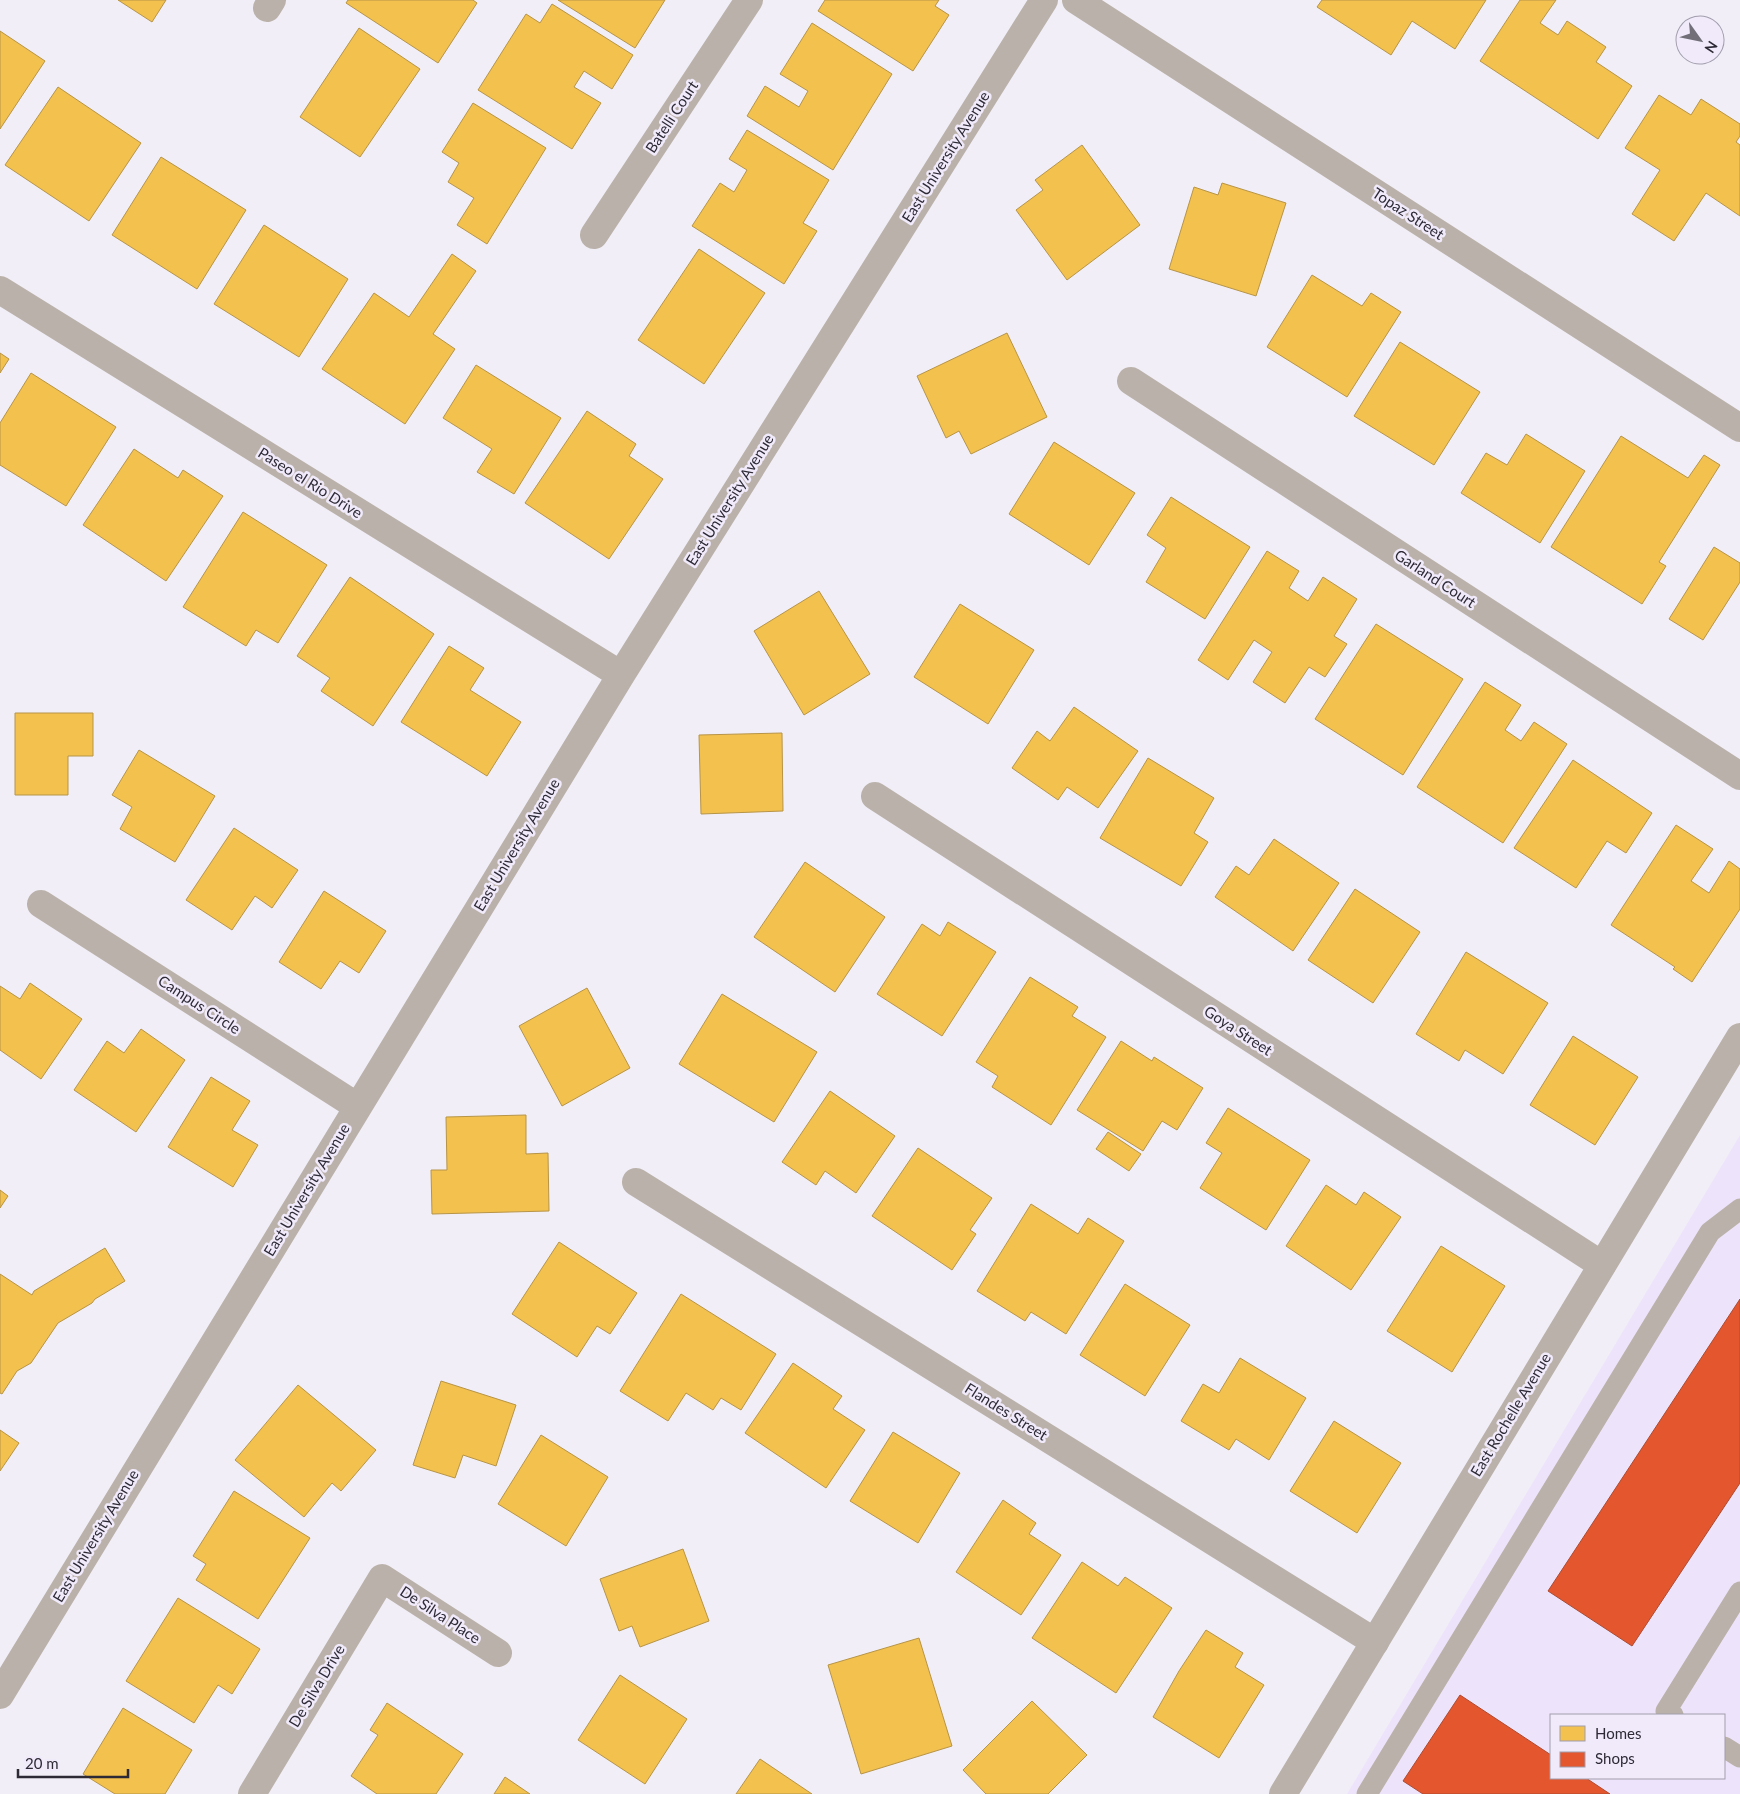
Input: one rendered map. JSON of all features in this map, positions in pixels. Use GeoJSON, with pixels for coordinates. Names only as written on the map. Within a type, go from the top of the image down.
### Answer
{"type":"FeatureCollection","features":[{"type":"Feature","properties":{"kind":"street","name":"Batelli Court"},"geometry":{"type":"LineString","coordinates":[[594,235],[749,0]]}},
{"type":"Feature","properties":{"kind":"street","name":"East University Avenue"},"geometry":{"type":"LineString","coordinates":[[0,1695],[620,675],[1044,0]]}},
{"type":"Feature","properties":{"kind":"street","name":"Topaz Street"},"geometry":{"type":"LineString","coordinates":[[1076,0],[1740,428]]}},
{"type":"Feature","properties":{"kind":"street","name":"Paseo el Rio Drive"},"geometry":{"type":"LineString","coordinates":[[0,290],[620,675]]}},
{"type":"Feature","properties":{"kind":"street","name":"Garland Court"},"geometry":{"type":"LineString","coordinates":[[1131,381],[1740,776]]}},
{"type":"Feature","properties":{"kind":"street","name":"Goya Street"},"geometry":{"type":"LineString","coordinates":[[875,796],[1602,1265]]}},
{"type":"Feature","properties":{"kind":"street","name":"Campus Circle"},"geometry":{"type":"LineString","coordinates":[[41,904],[358,1107]]}},
{"type":"Feature","properties":{"kind":"street","name":"East Rochelle Avenue"},"geometry":{"type":"LineString","coordinates":[[1283,1794],[1602,1265],[1731,1074],[1740,1037]]}},
{"type":"Feature","properties":{"kind":"street","name":"Flandes Street"},"geometry":{"type":"LineString","coordinates":[[636,1182],[1375,1642]]}},
{"type":"Feature","properties":{"kind":"street","name":"De Silva Place"},"geometry":{"type":"LineString","coordinates":[[382,1578],[498,1653]]}},
{"type":"Feature","properties":{"kind":"street","name":"De Silva Drive"},"geometry":{"type":"LineString","coordinates":[[252,1794],[382,1578]]}},
{"type":"Feature","properties":{"kind":"lane"},"geometry":{"type":"LineString","coordinates":[[1367,1794],[1710,1232],[1740,1209]]}},
{"type":"Feature","properties":{"kind":"lane"},"geometry":{"type":"LineString","coordinates":[[1671,1714],[1666,1711],[1740,1593]]}},
{"type":"Feature","properties":{"kind":"lane"},"geometry":{"type":"LineString","coordinates":[[1725,1748],[1740,1757]]}},
{"type":"Feature","properties":{"kind":"shaded area"},"geometry":{"type":"Polygon","coordinates":[[[1740,1135],[1740,1794],[1347,1794],[1740,1135]]]}},
{"type":"Feature","properties":{"kind":"building: Homes"},"geometry":{"type":"Polygon","coordinates":[[[118,0],[166,0],[152,22],[118,0]]]}},
{"type":"Feature","properties":{"kind":"building: Homes"},"geometry":{"type":"Polygon","coordinates":[[[348,0],[473,0],[477,3],[438,63],[346,3],[348,0]]]}},
{"type":"Feature","properties":{"kind":"building: Homes"},"geometry":{"type":"Polygon","coordinates":[[[558,0],[665,0],[635,48],[558,0]]]}},
{"type":"Feature","properties":{"kind":"building: Homes"},"geometry":{"type":"Polygon","coordinates":[[[825,0],[939,0],[935,6],[949,15],[913,71],[818,11],[825,0]]]}},
{"type":"Feature","properties":{"kind":"building: Homes"},"geometry":{"type":"Polygon","coordinates":[[[1322,0],[1486,0],[1455,49],[1412,21],[1391,55],[1317,7],[1322,0]]]}},
{"type":"Feature","properties":{"kind":"building: Homes"},"geometry":{"type":"Polygon","coordinates":[[[1520,0],[1556,0],[1540,23],[1558,35],[1567,21],[1606,47],[1596,62],[1632,86],[1598,139],[1480,61],[1520,0]]]}},
{"type":"Feature","properties":{"kind":"building: Homes"},"geometry":{"type":"Polygon","coordinates":[[[552,4],[633,55],[612,89],[584,71],[574,87],[601,103],[572,149],[478,90],[526,14],[540,23],[552,4]]]}},
{"type":"Feature","properties":{"kind":"building: Homes"},"geometry":{"type":"Polygon","coordinates":[[[812,23],[892,74],[833,170],[747,116],[765,86],[799,107],[808,91],[780,74],[812,23]]]}},
{"type":"Feature","properties":{"kind":"building: Homes"},"geometry":{"type":"Polygon","coordinates":[[[359,28],[420,69],[360,157],[300,117],[359,28]]]}},
{"type":"Feature","properties":{"kind":"building: Homes"},"geometry":{"type":"Polygon","coordinates":[[[0,31],[45,61],[0,129],[0,31]]]}},
{"type":"Feature","properties":{"kind":"building: Homes"},"geometry":{"type":"Polygon","coordinates":[[[58,87],[141,143],[89,221],[5,165],[58,87]]]}},
{"type":"Feature","properties":{"kind":"building: Homes"},"geometry":{"type":"Polygon","coordinates":[[[1659,95],[1691,115],[1701,99],[1740,124],[1740,136],[1736,142],[1740,145],[1740,216],[1706,193],[1674,241],[1632,214],[1660,170],[1625,148],[1659,95]]]}},
{"type":"Feature","properties":{"kind":"building: Homes"},"geometry":{"type":"Polygon","coordinates":[[[473,103],[546,148],[487,244],[457,225],[474,198],[448,182],[459,163],[442,152],[473,103]]]}},
{"type":"Feature","properties":{"kind":"building: Homes"},"geometry":{"type":"Polygon","coordinates":[[[747,130],[829,180],[803,223],[817,231],[784,284],[692,226],[720,183],[734,192],[747,170],[729,159],[747,130]]]}},
{"type":"Feature","properties":{"kind":"building: Homes"},"geometry":{"type":"Polygon","coordinates":[[[1082,145],[1140,225],[1067,280],[1016,210],[1043,190],[1035,180],[1082,145]]]}},
{"type":"Feature","properties":{"kind":"building: Homes"},"geometry":{"type":"Polygon","coordinates":[[[161,157],[246,210],[197,289],[112,235],[161,157]]]}},
{"type":"Feature","properties":{"kind":"building: Homes"},"geometry":{"type":"Polygon","coordinates":[[[1222,183],[1286,203],[1256,296],[1169,269],[1194,187],[1218,195],[1222,183]]]}},
{"type":"Feature","properties":{"kind":"building: Homes"},"geometry":{"type":"Polygon","coordinates":[[[264,225],[348,279],[299,357],[214,304],[264,225]]]}},
{"type":"Feature","properties":{"kind":"building: Homes"},"geometry":{"type":"Polygon","coordinates":[[[699,249],[765,293],[704,384],[638,340],[699,249]]]}},
{"type":"Feature","properties":{"kind":"building: Homes"},"geometry":{"type":"Polygon","coordinates":[[[452,254],[476,271],[433,334],[455,349],[405,424],[322,369],[374,293],[409,317],[452,254]]]}},
{"type":"Feature","properties":{"kind":"building: Homes"},"geometry":{"type":"Polygon","coordinates":[[[1312,275],[1362,306],[1371,293],[1401,312],[1347,397],[1267,347],[1312,275]]]}},
{"type":"Feature","properties":{"kind":"building: Homes"},"geometry":{"type":"Polygon","coordinates":[[[1007,333],[1047,417],[971,454],[959,431],[946,438],[917,376],[1007,333]]]}},
{"type":"Feature","properties":{"kind":"building: Homes"},"geometry":{"type":"Polygon","coordinates":[[[1400,342],[1480,392],[1434,465],[1354,416],[1400,342]]]}},
{"type":"Feature","properties":{"kind":"building: Homes"},"geometry":{"type":"Polygon","coordinates":[[[0,353],[9,359],[0,373],[0,353]]]}},
{"type":"Feature","properties":{"kind":"building: Homes"},"geometry":{"type":"Polygon","coordinates":[[[476,365],[561,418],[514,494],[477,472],[492,449],[443,418],[476,365]]]}},
{"type":"Feature","properties":{"kind":"building: Homes"},"geometry":{"type":"Polygon","coordinates":[[[31,373],[116,427],[66,506],[0,465],[0,423],[31,373]]]}},
{"type":"Feature","properties":{"kind":"building: Homes"},"geometry":{"type":"Polygon","coordinates":[[[587,411],[636,444],[629,456],[663,479],[609,559],[525,503],[587,411]]]}},
{"type":"Feature","properties":{"kind":"building: Homes"},"geometry":{"type":"Polygon","coordinates":[[[1526,434],[1585,471],[1540,543],[1461,493],[1486,453],[1507,465],[1526,434]]]}},
{"type":"Feature","properties":{"kind":"building: Homes"},"geometry":{"type":"Polygon","coordinates":[[[1621,436],[1688,478],[1704,455],[1720,465],[1659,562],[1666,566],[1642,604],[1551,547],[1621,436]]]}},
{"type":"Feature","properties":{"kind":"building: Homes"},"geometry":{"type":"Polygon","coordinates":[[[1054,442],[1135,493],[1089,565],[1009,514],[1054,442]]]}},
{"type":"Feature","properties":{"kind":"building: Homes"},"geometry":{"type":"Polygon","coordinates":[[[134,449],[178,478],[183,470],[223,496],[166,581],[83,525],[134,449]]]}},
{"type":"Feature","properties":{"kind":"building: Homes"},"geometry":{"type":"Polygon","coordinates":[[[1171,497],[1250,547],[1205,619],[1146,582],[1166,548],[1147,535],[1171,497]]]}},
{"type":"Feature","properties":{"kind":"building: Homes"},"geometry":{"type":"Polygon","coordinates":[[[243,512],[327,565],[278,643],[256,630],[246,646],[183,607],[243,512]]]}},
{"type":"Feature","properties":{"kind":"building: Homes"},"geometry":{"type":"Polygon","coordinates":[[[1714,547],[1740,563],[1740,582],[1703,640],[1669,619],[1714,547]]]}},
{"type":"Feature","properties":{"kind":"building: Homes"},"geometry":{"type":"Polygon","coordinates":[[[1267,551],[1299,571],[1289,588],[1308,601],[1323,577],[1357,599],[1334,636],[1347,644],[1325,677],[1309,667],[1285,703],[1253,682],[1272,652],[1254,640],[1228,680],[1198,660],[1267,551]]]}},
{"type":"Feature","properties":{"kind":"building: Homes"},"geometry":{"type":"Polygon","coordinates":[[[350,577],[434,634],[373,726],[321,691],[330,678],[297,656],[350,577]]]}},
{"type":"Feature","properties":{"kind":"building: Homes"},"geometry":{"type":"Polygon","coordinates":[[[819,591],[870,674],[804,715],[754,631],[819,591]]]}},
{"type":"Feature","properties":{"kind":"building: Homes"},"geometry":{"type":"Polygon","coordinates":[[[960,604],[1034,650],[988,724],[914,677],[960,604]]]}},
{"type":"Feature","properties":{"kind":"building: Homes"},"geometry":{"type":"Polygon","coordinates":[[[1376,624],[1463,679],[1403,775],[1315,719],[1376,624]]]}},
{"type":"Feature","properties":{"kind":"building: Homes"},"geometry":{"type":"Polygon","coordinates":[[[449,646],[484,668],[470,690],[521,722],[487,776],[401,722],[449,646]]]}},
{"type":"Feature","properties":{"kind":"building: Homes"},"geometry":{"type":"Polygon","coordinates":[[[1485,682],[1521,705],[1505,730],[1521,741],[1534,722],[1567,744],[1503,843],[1417,787],[1485,682]]]}},
{"type":"Feature","properties":{"kind":"building: Homes"},"geometry":{"type":"Polygon","coordinates":[[[1074,707],[1138,751],[1098,808],[1067,787],[1058,800],[1012,768],[1037,731],[1050,741],[1074,707]]]}},
{"type":"Feature","properties":{"kind":"building: Homes"},"geometry":{"type":"Polygon","coordinates":[[[15,713],[93,713],[93,756],[68,756],[68,795],[15,795],[15,713]]]}},
{"type":"Feature","properties":{"kind":"building: Homes"},"geometry":{"type":"Polygon","coordinates":[[[782,733],[783,811],[701,814],[699,735],[782,733]]]}},
{"type":"Feature","properties":{"kind":"building: Homes"},"geometry":{"type":"Polygon","coordinates":[[[139,750],[215,796],[175,862],[120,829],[132,807],[112,795],[139,750]]]}},
{"type":"Feature","properties":{"kind":"building: Homes"},"geometry":{"type":"Polygon","coordinates":[[[1148,758],[1214,798],[1194,833],[1208,842],[1181,886],[1100,838],[1148,758]]]}},
{"type":"Feature","properties":{"kind":"building: Homes"},"geometry":{"type":"Polygon","coordinates":[[[1573,760],[1652,813],[1626,853],[1607,841],[1576,888],[1514,848],[1573,760]]]}},
{"type":"Feature","properties":{"kind":"building: Homes"},"geometry":{"type":"Polygon","coordinates":[[[1676,825],[1713,849],[1691,881],[1709,893],[1729,861],[1740,869],[1740,909],[1692,982],[1673,969],[1675,967],[1611,925],[1676,825]]]}},
{"type":"Feature","properties":{"kind":"building: Homes"},"geometry":{"type":"Polygon","coordinates":[[[234,828],[298,870],[272,908],[255,896],[232,930],[186,900],[234,828]]]}},
{"type":"Feature","properties":{"kind":"building: Homes"},"geometry":{"type":"Polygon","coordinates":[[[1274,839],[1339,883],[1293,951],[1215,897],[1236,866],[1249,875],[1274,839]]]}},
{"type":"Feature","properties":{"kind":"building: Homes"},"geometry":{"type":"Polygon","coordinates":[[[805,862],[885,917],[835,992],[754,937],[805,862]]]}},
{"type":"Feature","properties":{"kind":"building: Homes"},"geometry":{"type":"Polygon","coordinates":[[[1355,889],[1420,932],[1373,1003],[1308,960],[1355,889]]]}},
{"type":"Feature","properties":{"kind":"building: Homes"},"geometry":{"type":"Polygon","coordinates":[[[324,891],[386,931],[359,973],[340,961],[321,989],[279,962],[324,891]]]}},
{"type":"Feature","properties":{"kind":"building: Homes"},"geometry":{"type":"Polygon","coordinates":[[[948,922],[996,952],[942,1036],[877,994],[922,924],[940,936],[948,922]]]}},
{"type":"Feature","properties":{"kind":"building: Homes"},"geometry":{"type":"Polygon","coordinates":[[[1466,952],[1548,1003],[1503,1074],[1465,1050],[1459,1061],[1416,1034],[1466,952]]]}},
{"type":"Feature","properties":{"kind":"building: Homes"},"geometry":{"type":"Polygon","coordinates":[[[1030,977],[1078,1007],[1072,1016],[1106,1037],[1051,1125],[992,1087],[998,1076],[976,1062],[1030,977]]]}},
{"type":"Feature","properties":{"kind":"building: Homes"},"geometry":{"type":"Polygon","coordinates":[[[30,983],[82,1019],[41,1079],[0,1050],[0,986],[20,999],[30,983]]]}},
{"type":"Feature","properties":{"kind":"building: Homes"},"geometry":{"type":"Polygon","coordinates":[[[587,988],[630,1068],[562,1106],[519,1026],[587,988]]]}},
{"type":"Feature","properties":{"kind":"building: Homes"},"geometry":{"type":"Polygon","coordinates":[[[722,994],[817,1052],[774,1122],[679,1064],[722,994]]]}},
{"type":"Feature","properties":{"kind":"building: Homes"},"geometry":{"type":"Polygon","coordinates":[[[141,1029],[185,1060],[136,1132],[74,1090],[107,1041],[124,1053],[141,1029]]]}},
{"type":"Feature","properties":{"kind":"building: Homes"},"geometry":{"type":"Polygon","coordinates":[[[1573,1036],[1638,1077],[1595,1145],[1530,1105],[1573,1036]]]}},
{"type":"Feature","properties":{"kind":"building: Homes"},"geometry":{"type":"Polygon","coordinates":[[[1121,1041],[1152,1061],[1154,1057],[1203,1088],[1177,1130],[1162,1121],[1143,1151],[1077,1110],[1121,1041]]]}},
{"type":"Feature","properties":{"kind":"building: Homes"},"geometry":{"type":"Polygon","coordinates":[[[211,1077],[250,1101],[232,1130],[258,1145],[233,1187],[168,1147],[211,1077]]]}},
{"type":"Feature","properties":{"kind":"building: Homes"},"geometry":{"type":"Polygon","coordinates":[[[830,1091],[895,1136],[856,1193],[825,1171],[816,1185],[782,1162],[830,1091]]]}},
{"type":"Feature","properties":{"kind":"building: Homes"},"geometry":{"type":"Polygon","coordinates":[[[1228,1108],[1310,1160],[1266,1230],[1200,1188],[1222,1153],[1206,1143],[1228,1108]]]}},
{"type":"Feature","properties":{"kind":"building: Homes"},"geometry":{"type":"Polygon","coordinates":[[[526,1115],[526,1154],[548,1153],[549,1211],[432,1214],[431,1170],[447,1170],[446,1117],[526,1115]]]}},
{"type":"Feature","properties":{"kind":"building: Homes"},"geometry":{"type":"Polygon","coordinates":[[[1108,1132],[1141,1154],[1129,1171],[1096,1149],[1108,1132]]]}},
{"type":"Feature","properties":{"kind":"building: Homes"},"geometry":{"type":"Polygon","coordinates":[[[918,1148],[992,1198],[970,1230],[976,1234],[952,1270],[872,1216],[918,1148]]]}},
{"type":"Feature","properties":{"kind":"building: Homes"},"geometry":{"type":"Polygon","coordinates":[[[1326,1185],[1356,1205],[1364,1192],[1401,1217],[1351,1290],[1286,1246],[1326,1185]]]}},
{"type":"Feature","properties":{"kind":"building: Homes"},"geometry":{"type":"Polygon","coordinates":[[[0,1190],[8,1196],[0,1208],[0,1190]]]}},
{"type":"Feature","properties":{"kind":"building: Homes"},"geometry":{"type":"Polygon","coordinates":[[[1031,1204],[1078,1234],[1088,1218],[1124,1241],[1066,1334],[1031,1312],[1025,1321],[977,1291],[1031,1204]]]}},
{"type":"Feature","properties":{"kind":"building: Homes"},"geometry":{"type":"Polygon","coordinates":[[[559,1242],[637,1293],[610,1334],[597,1326],[577,1357],[512,1314],[559,1242]]]}},
{"type":"Feature","properties":{"kind":"building: Homes"},"geometry":{"type":"Polygon","coordinates":[[[1441,1246],[1505,1286],[1452,1372],[1387,1331],[1441,1246]]]}},
{"type":"Feature","properties":{"kind":"building: Homes"},"geometry":{"type":"Polygon","coordinates":[[[105,1248],[125,1281],[58,1323],[31,1363],[17,1371],[2,1394],[0,1393],[0,1274],[32,1295],[34,1291],[105,1248]]]}},
{"type":"Feature","properties":{"kind":"building: Homes"},"geometry":{"type":"Polygon","coordinates":[[[1125,1284],[1190,1325],[1145,1396],[1080,1355],[1125,1284]]]}},
{"type":"Feature","properties":{"kind":"building: Homes"},"geometry":{"type":"Polygon","coordinates":[[[681,1294],[776,1354],[741,1410],[721,1398],[713,1410],[686,1393],[668,1421],[620,1391],[681,1294]]]}},
{"type":"Feature","properties":{"kind":"building: Homes"},"geometry":{"type":"Polygon","coordinates":[[[1240,1358],[1306,1398],[1269,1460],[1236,1439],[1229,1450],[1181,1421],[1203,1384],[1219,1393],[1240,1358]]]}},
{"type":"Feature","properties":{"kind":"building: Homes"},"geometry":{"type":"Polygon","coordinates":[[[793,1363],[842,1396],[833,1409],[865,1430],[826,1488],[745,1433],[793,1363]]]}},
{"type":"Feature","properties":{"kind":"building: Homes"},"geometry":{"type":"Polygon","coordinates":[[[441,1381],[516,1405],[496,1466],[463,1455],[455,1478],[413,1465],[441,1381]]]}},
{"type":"Feature","properties":{"kind":"building: Homes"},"geometry":{"type":"Polygon","coordinates":[[[298,1385],[376,1450],[341,1491],[332,1483],[304,1517],[235,1460],[298,1385]]]}},
{"type":"Feature","properties":{"kind":"building: Homes"},"geometry":{"type":"Polygon","coordinates":[[[1334,1421],[1401,1463],[1357,1533],[1290,1491],[1334,1421]]]}},
{"type":"Feature","properties":{"kind":"building: Homes"},"geometry":{"type":"Polygon","coordinates":[[[0,1430],[19,1443],[0,1471],[0,1430]]]}},
{"type":"Feature","properties":{"kind":"building: Homes"},"geometry":{"type":"Polygon","coordinates":[[[893,1432],[960,1473],[918,1543],[850,1501],[893,1432]]]}},
{"type":"Feature","properties":{"kind":"building: Homes"},"geometry":{"type":"Polygon","coordinates":[[[541,1435],[608,1477],[566,1546],[498,1504],[541,1435]]]}},
{"type":"Feature","properties":{"kind":"building: Homes"},"geometry":{"type":"Polygon","coordinates":[[[234,1491],[310,1538],[258,1619],[196,1580],[206,1564],[193,1556],[234,1491]]]}},
{"type":"Feature","properties":{"kind":"building: Homes"},"geometry":{"type":"Polygon","coordinates":[[[1003,1500],[1036,1523],[1029,1534],[1061,1555],[1021,1615],[956,1572],[1003,1500]]]}},
{"type":"Feature","properties":{"kind":"building: Homes"},"geometry":{"type":"Polygon","coordinates":[[[683,1549],[709,1621],[640,1647],[632,1626],[619,1631],[600,1579],[683,1549]]]}},
{"type":"Feature","properties":{"kind":"building: Homes"},"geometry":{"type":"Polygon","coordinates":[[[1082,1562],[1118,1586],[1125,1577],[1172,1608],[1116,1693],[1032,1638],[1082,1562]]]}},
{"type":"Feature","properties":{"kind":"building: Homes"},"geometry":{"type":"Polygon","coordinates":[[[178,1598],[260,1649],[232,1694],[218,1685],[194,1723],[126,1681],[178,1598]]]}},
{"type":"Feature","properties":{"kind":"building: Homes"},"geometry":{"type":"Polygon","coordinates":[[[1206,1630],[1243,1653],[1235,1667],[1264,1685],[1219,1758],[1153,1717],[1179,1671],[1206,1630]]]}},
{"type":"Feature","properties":{"kind":"building: Homes"},"geometry":{"type":"Polygon","coordinates":[[[919,1638],[952,1746],[861,1774],[828,1665],[919,1638]]]}},
{"type":"Feature","properties":{"kind":"building: Homes"},"geometry":{"type":"Polygon","coordinates":[[[620,1675],[687,1719],[645,1784],[578,1740],[620,1675]]]}},
{"type":"Feature","properties":{"kind":"building: Homes"},"geometry":{"type":"Polygon","coordinates":[[[1032,1701],[1087,1755],[1048,1794],[986,1794],[963,1770],[1032,1701]]]}},
{"type":"Feature","properties":{"kind":"building: Homes"},"geometry":{"type":"Polygon","coordinates":[[[387,1703],[463,1754],[436,1794],[377,1794],[351,1776],[378,1735],[370,1730],[387,1703]]]}},
{"type":"Feature","properties":{"kind":"building: Homes"},"geometry":{"type":"Polygon","coordinates":[[[123,1708],[192,1750],[165,1794],[115,1794],[83,1774],[123,1708]]]}},
{"type":"Feature","properties":{"kind":"building: Homes"},"geometry":{"type":"Polygon","coordinates":[[[760,1759],[812,1794],[736,1794],[760,1759]]]}},
{"type":"Feature","properties":{"kind":"building: Homes"},"geometry":{"type":"Polygon","coordinates":[[[505,1777],[530,1794],[494,1794],[505,1777]]]}},
{"type":"Feature","properties":{"kind":"building: Shops"},"geometry":{"type":"Polygon","coordinates":[[[1740,1299],[1740,1483],[1632,1646],[1548,1591],[1740,1299]]]}},
{"type":"Feature","properties":{"kind":"building: Shops"},"geometry":{"type":"Polygon","coordinates":[[[1460,1695],[1550,1754],[1550,1779],[1588,1779],[1610,1794],[1423,1794],[1403,1781],[1460,1695]]]}}]}
